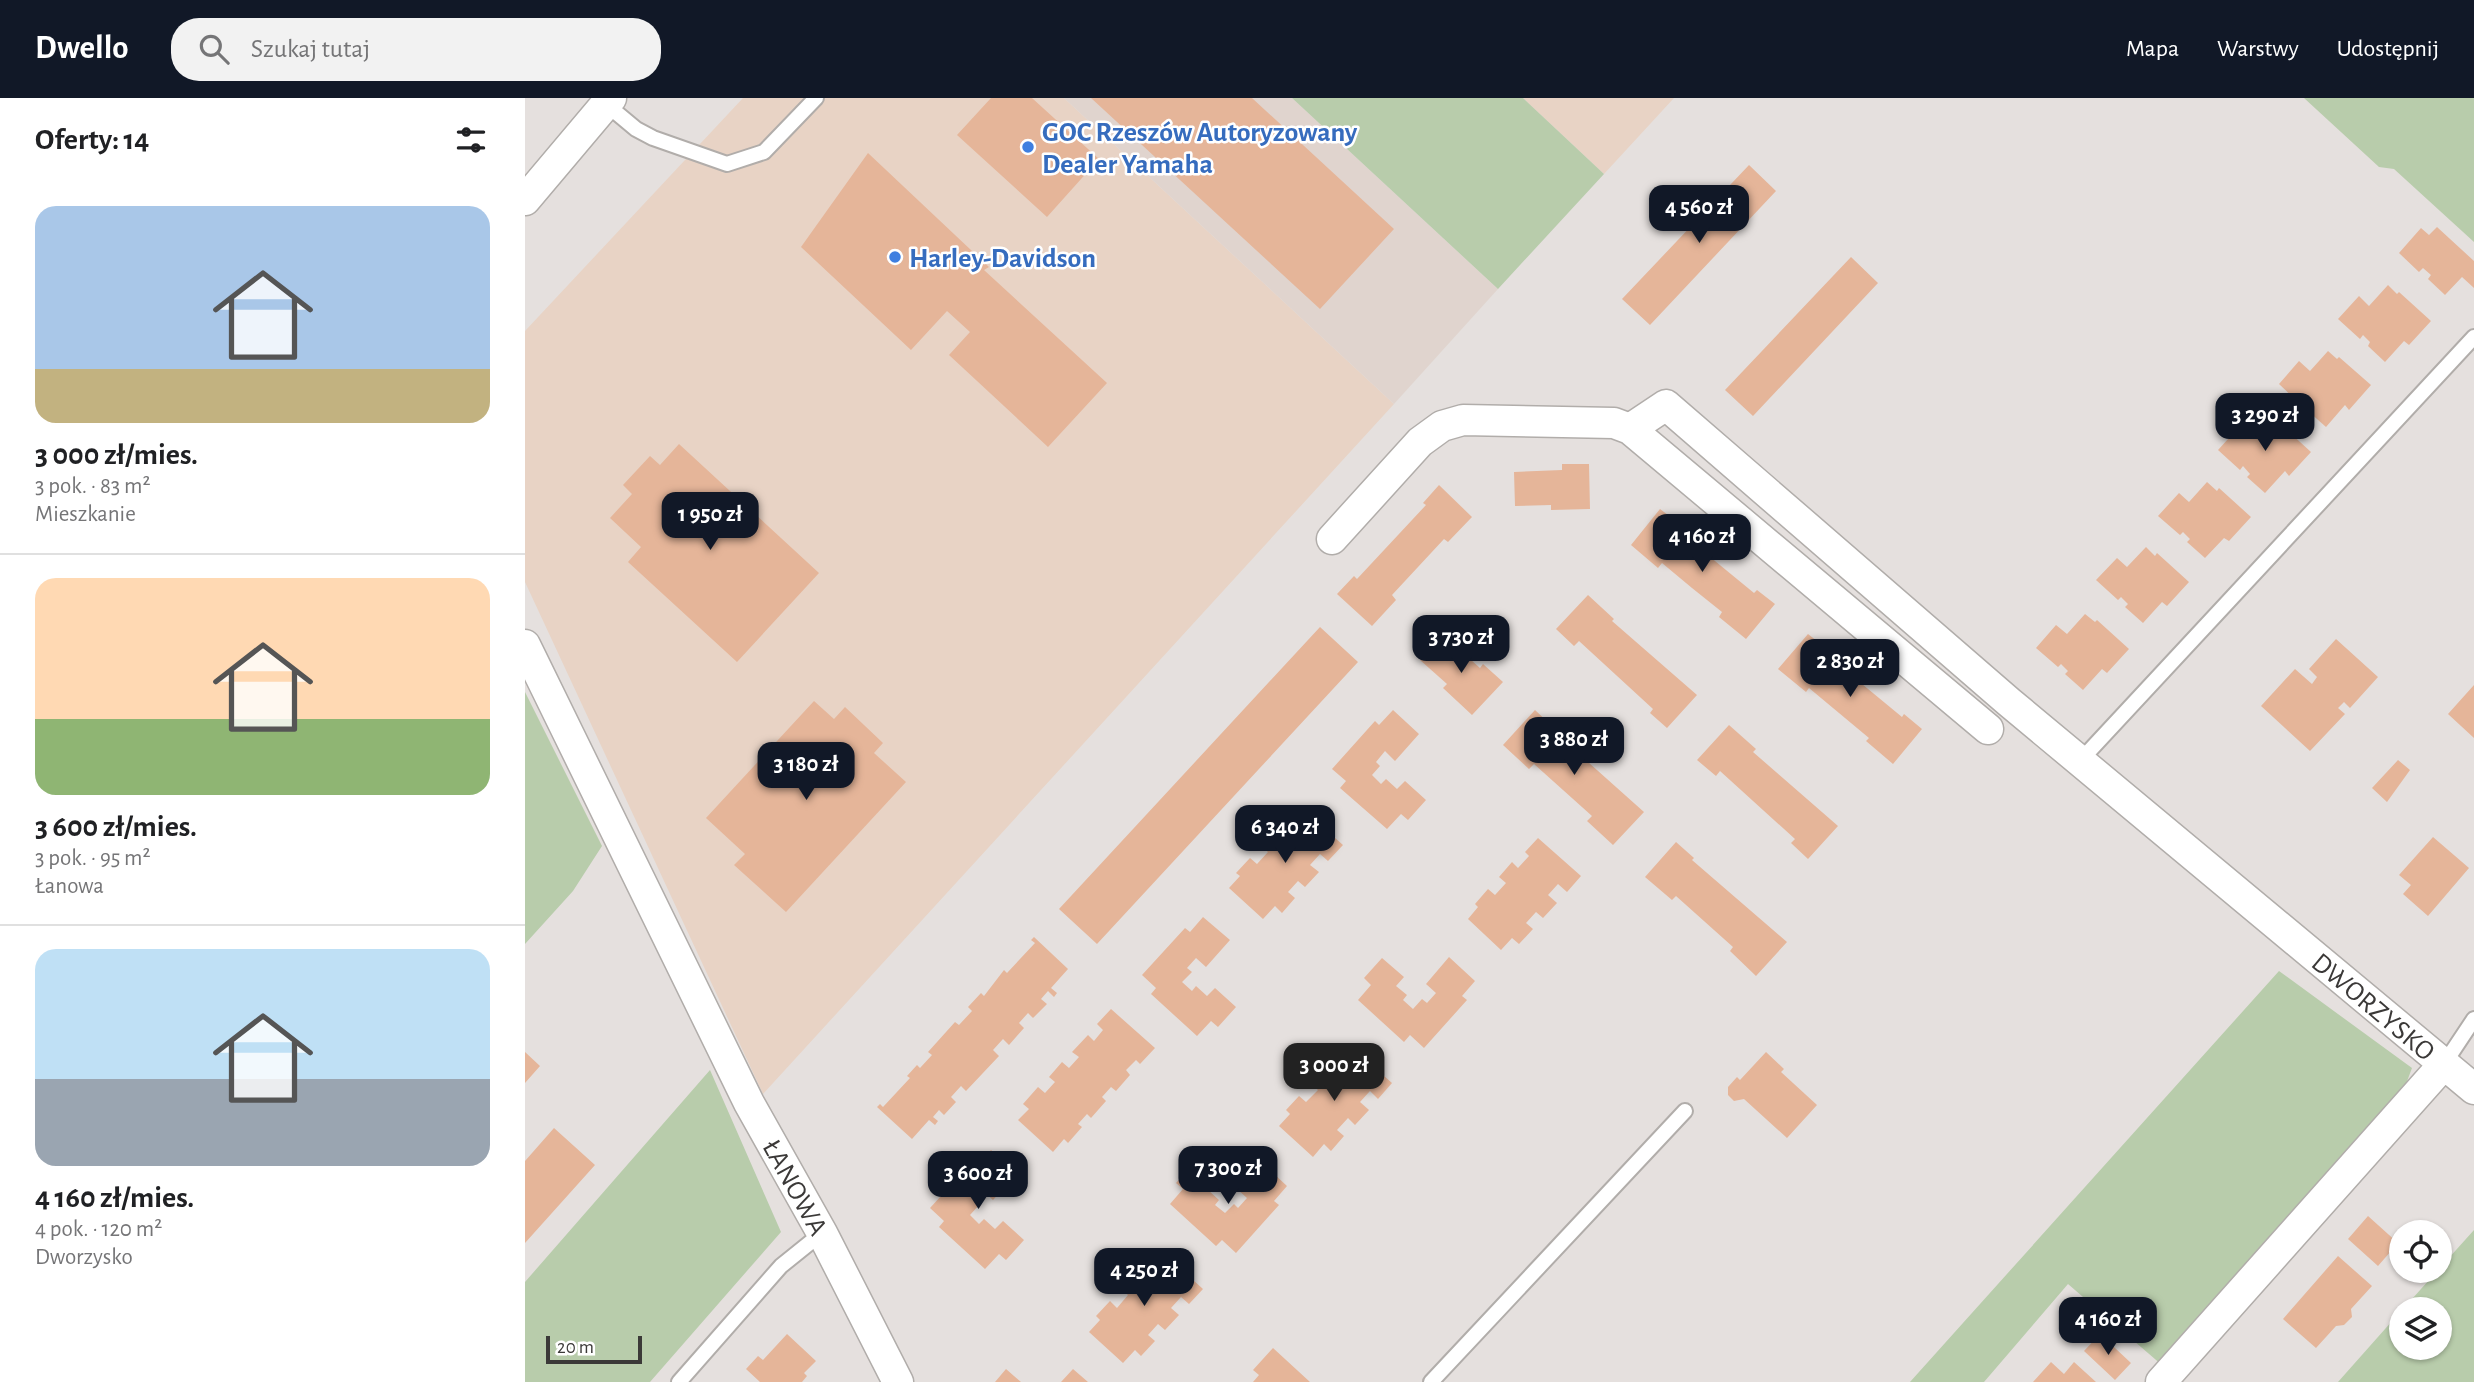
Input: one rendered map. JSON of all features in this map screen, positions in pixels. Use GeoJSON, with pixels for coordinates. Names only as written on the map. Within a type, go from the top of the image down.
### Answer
{"type":"FeatureCollection","features":[{"type":"Feature","properties":{"kind":"street"},"geometry":{"type":"LineString","coordinates":[[525,200],[609,101]]}},
{"type":"Feature","properties":{"kind":"street","name":"DWORZYSKO"},"geometry":{"type":"LineString","coordinates":[[1630,429],[1666,405],[2010,702],[2444,1064],[2161,1382]]}},
{"type":"Feature","properties":{"kind":"street"},"geometry":{"type":"LineString","coordinates":[[1332,539],[1420,442],[1442,426],[1464,420],[1614,422],[1630,429],[1988,729]]}},
{"type":"Feature","properties":{"kind":"street","name":"ŁANOWA"},"geometry":{"type":"LineString","coordinates":[[525,645],[749,1103],[822,1234],[898,1382]]}},
{"type":"Feature","properties":{"kind":"street"},"geometry":{"type":"LineString","coordinates":[[2444,1064],[2474,1089]]}},
{"type":"Feature","properties":{"kind":"lane"},"geometry":{"type":"LineString","coordinates":[[609,101],[636,129],[653,138],[727,164],[764,152],[816,98]]}},
{"type":"Feature","properties":{"kind":"lane"},"geometry":{"type":"LineString","coordinates":[[2080,761],[2474,337]]}},
{"type":"Feature","properties":{"kind":"lane"},"geometry":{"type":"LineString","coordinates":[[2444,1064],[2474,1019]]}},
{"type":"Feature","properties":{"kind":"lane"},"geometry":{"type":"LineString","coordinates":[[1431,1382],[1685,1111]]}},
{"type":"Feature","properties":{"kind":"lane"},"geometry":{"type":"LineString","coordinates":[[679,1382],[781,1266],[822,1234]]}},
{"type":"Feature","properties":{"kind":"shaded area"},"geometry":{"type":"Polygon","coordinates":[[[743,98],[1064,98],[1394,404],[763,1094],[525,582],[525,331],[743,98]]]}},
{"type":"Feature","properties":{"kind":"shaded area"},"geometry":{"type":"Polygon","coordinates":[[[1064,98],[1292,98],[1498,289],[1394,404],[1064,98]]]}},
{"type":"Feature","properties":{"kind":"shaded area"},"geometry":{"type":"Polygon","coordinates":[[[1523,98],[1674,98],[1604,174],[1523,98]]]}},
{"type":"Feature","properties":{"kind":"green space"},"geometry":{"type":"Polygon","coordinates":[[[1292,98],[1523,98],[1604,174],[1498,289],[1292,98]]]}},
{"type":"Feature","properties":{"kind":"green space"},"geometry":{"type":"Polygon","coordinates":[[[2304,98],[2474,98],[2474,242],[2394,169],[2379,167],[2304,98]]]}},
{"type":"Feature","properties":{"kind":"green space"},"geometry":{"type":"Polygon","coordinates":[[[525,692],[602,846],[573,891],[525,944],[525,692]]]}},
{"type":"Feature","properties":{"kind":"green space"},"geometry":{"type":"Polygon","coordinates":[[[2279,971],[2412,1068],[2400,1100],[2163,1366],[2068,1284],[1984,1382],[1910,1382],[2279,971]]]}},
{"type":"Feature","properties":{"kind":"green space"},"geometry":{"type":"Polygon","coordinates":[[[710,1070],[781,1232],[650,1382],[525,1382],[525,1282],[710,1070]]]}},
{"type":"Feature","properties":{"kind":"green space"},"geometry":{"type":"Polygon","coordinates":[[[2474,1230],[2474,1382],[2338,1382],[2389,1325],[2389,1360],[2452,1360],[2452,1297],[2414,1297],[2426,1283],[2452,1283],[2452,1254],[2474,1230]]]}},
{"type":"Feature","properties":{"kind":"building","name":"GOC Rzeszów Autoryzowany Dealer Yamaha"},"geometry":{"type":"Polygon","coordinates":[[[991,98],[1032,98],[1099,159],[1047,217],[957,135],[991,98]]]}},
{"type":"Feature","properties":{"kind":"building"},"geometry":{"type":"Polygon","coordinates":[[[1091,98],[1252,98],[1394,229],[1320,309],[1091,98]]]}},
{"type":"Feature","properties":{"kind":"building"},"geometry":{"type":"Polygon","coordinates":[[[868,153],[989,267],[984,270],[1107,383],[1048,447],[949,355],[970,332],[947,311],[911,350],[801,247],[868,153]]]}},
{"type":"Feature","properties":{"kind":"building"},"geometry":{"type":"Polygon","coordinates":[[[1749,165],[1776,191],[1650,325],[1622,299],[1749,165]]]}},
{"type":"Feature","properties":{"kind":"building"},"geometry":{"type":"Polygon","coordinates":[[[2437,227],[2474,261],[2474,288],[2462,277],[2445,295],[2428,279],[2431,275],[2423,268],[2419,272],[2399,253],[2421,228],[2429,235],[2437,227]]]}},
{"type":"Feature","properties":{"kind":"building"},"geometry":{"type":"Polygon","coordinates":[[[1851,257],[1878,283],[1753,416],[1725,390],[1851,257]]]}},
{"type":"Feature","properties":{"kind":"building"},"geometry":{"type":"Polygon","coordinates":[[[2388,285],[2431,321],[2409,345],[2404,341],[2385,362],[2368,346],[2370,342],[2363,335],[2360,339],[2338,319],[2359,296],[2369,306],[2388,285]]]}},
{"type":"Feature","properties":{"kind":"building"},"geometry":{"type":"Polygon","coordinates":[[[2328,351],[2337,359],[2339,357],[2371,385],[2349,410],[2345,405],[2326,427],[2308,411],[2311,407],[2303,401],[2300,404],[2279,384],[2299,361],[2310,371],[2328,351]]]}},
{"type":"Feature","properties":{"kind":"building"},"geometry":{"type":"Polygon","coordinates":[[[2268,417],[2277,425],[2279,423],[2311,452],[2289,476],[2285,471],[2265,493],[2247,477],[2250,474],[2243,466],[2240,470],[2218,450],[2239,427],[2249,437],[2268,417]]]}},
{"type":"Feature","properties":{"kind":"building"},"geometry":{"type":"Polygon","coordinates":[[[679,444],[819,573],[737,662],[628,562],[641,547],[610,518],[632,494],[623,485],[650,456],[660,465],[679,444]]]}},
{"type":"Feature","properties":{"kind":"building"},"geometry":{"type":"Polygon","coordinates":[[[1562,464],[1589,464],[1590,509],[1551,510],[1551,505],[1515,506],[1514,472],[1562,470],[1562,464]]]}},
{"type":"Feature","properties":{"kind":"building"},"geometry":{"type":"Polygon","coordinates":[[[2207,482],[2217,491],[2219,488],[2251,517],[2229,541],[2224,538],[2205,558],[2187,542],[2190,539],[2183,532],[2180,535],[2158,516],[2179,493],[2189,502],[2207,482]]]}},
{"type":"Feature","properties":{"kind":"building"},"geometry":{"type":"Polygon","coordinates":[[[1439,485],[1472,517],[1448,542],[1444,539],[1392,595],[1396,600],[1372,626],[1337,594],[1354,576],[1357,579],[1426,505],[1423,503],[1439,485]]]}},
{"type":"Feature","properties":{"kind":"building"},"geometry":{"type":"Polygon","coordinates":[[[1660,509],[1680,524],[1676,529],[1754,593],[1757,590],[1775,604],[1746,639],[1719,617],[1722,612],[1662,563],[1658,568],[1631,545],[1660,509]]]}},
{"type":"Feature","properties":{"kind":"building"},"geometry":{"type":"Polygon","coordinates":[[[2146,547],[2155,556],[2157,553],[2189,582],[2167,606],[2162,602],[2143,623],[2125,607],[2128,604],[2121,597],[2118,600],[2096,580],[2117,558],[2127,567],[2146,547]]]}},
{"type":"Feature","properties":{"kind":"building"},"geometry":{"type":"Polygon","coordinates":[[[1588,595],[1614,619],[1612,621],[1697,695],[1667,728],[1650,713],[1653,709],[1579,641],[1574,646],[1556,629],[1588,595]]]}},
{"type":"Feature","properties":{"kind":"building"},"geometry":{"type":"Polygon","coordinates":[[[2085,614],[2095,622],[2097,620],[2129,649],[2107,673],[2102,669],[2083,690],[2065,674],[2068,671],[2061,664],[2058,667],[2036,648],[2056,625],[2067,634],[2085,614]]]}},
{"type":"Feature","properties":{"kind":"building"},"geometry":{"type":"Polygon","coordinates":[[[1320,627],[1358,662],[1097,944],[1059,909],[1320,627]]]}},
{"type":"Feature","properties":{"kind":"building"},"geometry":{"type":"Polygon","coordinates":[[[1808,634],[1827,649],[1824,652],[1862,684],[1902,717],[1904,714],[1922,729],[1893,764],[1866,741],[1869,738],[1809,688],[1806,692],[1778,669],[1808,634]]]}},
{"type":"Feature","properties":{"kind":"building"},"geometry":{"type":"Polygon","coordinates":[[[1443,635],[1480,668],[1483,664],[1503,682],[1472,715],[1443,688],[1447,684],[1420,660],[1443,635]]]}},
{"type":"Feature","properties":{"kind":"building"},"geometry":{"type":"Polygon","coordinates":[[[2336,639],[2378,677],[2350,708],[2344,702],[2338,708],[2345,714],[2310,751],[2261,706],[2295,669],[2312,684],[2317,677],[2309,669],[2336,639]]]}},
{"type":"Feature","properties":{"kind":"building"},"geometry":{"type":"Polygon","coordinates":[[[2474,685],[2474,738],[2448,714],[2474,685]]]}},
{"type":"Feature","properties":{"kind":"building"},"geometry":{"type":"Polygon","coordinates":[[[814,701],[834,719],[845,707],[883,743],[874,753],[906,782],[786,912],[734,865],[745,854],[706,818],[814,701]]]}},
{"type":"Feature","properties":{"kind":"building"},"geometry":{"type":"Polygon","coordinates":[[[1393,710],[1419,734],[1395,761],[1385,751],[1376,762],[1380,766],[1372,775],[1381,784],[1386,779],[1397,789],[1405,781],[1426,800],[1408,820],[1401,814],[1387,829],[1340,788],[1346,781],[1332,769],[1375,721],[1379,725],[1393,710]]]}},
{"type":"Feature","properties":{"kind":"building"},"geometry":{"type":"Polygon","coordinates":[[[1535,710],[1553,727],[1551,729],[1644,812],[1613,845],[1587,821],[1592,816],[1534,764],[1529,769],[1503,745],[1535,710]]]}},
{"type":"Feature","properties":{"kind":"building"},"geometry":{"type":"Polygon","coordinates":[[[1729,725],[1756,749],[1753,752],[1838,826],[1808,859],[1791,843],[1795,839],[1720,771],[1716,776],[1697,760],[1729,725]]]}},
{"type":"Feature","properties":{"kind":"building"},"geometry":{"type":"Polygon","coordinates":[[[2398,760],[2410,770],[2387,802],[2372,788],[2398,760]]]}},
{"type":"Feature","properties":{"kind":"building"},"geometry":{"type":"Polygon","coordinates":[[[1300,807],[1343,845],[1328,861],[1320,854],[1310,865],[1319,872],[1305,887],[1298,881],[1288,892],[1295,898],[1282,913],[1275,906],[1263,919],[1229,888],[1240,876],[1236,873],[1250,858],[1257,864],[1268,852],[1261,846],[1274,832],[1280,837],[1291,825],[1287,821],[1300,807]]]}},
{"type":"Feature","properties":{"kind":"building"},"geometry":{"type":"Polygon","coordinates":[[[2433,837],[2469,868],[2428,916],[2403,894],[2411,885],[2399,875],[2433,837]]]}},
{"type":"Feature","properties":{"kind":"building"},"geometry":{"type":"Polygon","coordinates":[[[1538,838],[1581,876],[1567,892],[1558,884],[1548,895],[1557,903],[1543,918],[1536,912],[1526,923],[1533,929],[1519,944],[1512,938],[1501,950],[1468,919],[1478,907],[1475,904],[1488,889],[1495,895],[1506,883],[1499,877],[1512,862],[1518,868],[1529,856],[1525,852],[1538,838]]]}},
{"type":"Feature","properties":{"kind":"building"},"geometry":{"type":"Polygon","coordinates":[[[1676,842],[1694,858],[1692,860],[1787,942],[1756,976],[1730,951],[1733,947],[1676,896],[1672,900],[1645,877],[1676,842]]]}},
{"type":"Feature","properties":{"kind":"building"},"geometry":{"type":"Polygon","coordinates":[[[1203,917],[1230,940],[1206,967],[1196,958],[1187,968],[1192,972],[1182,982],[1192,991],[1196,986],[1207,996],[1215,988],[1236,1007],[1218,1027],[1211,1021],[1197,1036],[1151,994],[1156,988],[1142,975],[1185,928],[1190,932],[1203,917]]]}},
{"type":"Feature","properties":{"kind":"building"},"geometry":{"type":"Polygon","coordinates":[[[1034,937],[1068,969],[1051,988],[1057,993],[1054,997],[1048,991],[1041,999],[1047,1004],[1033,1018],[1028,1013],[1019,1023],[1024,1028],[1009,1045],[1003,1039],[993,1050],[999,1056],[966,1091],[961,1086],[951,1097],[956,1102],[944,1115],[939,1110],[933,1117],[938,1121],[935,1125],[929,1120],[912,1139],[877,1107],[880,1104],[883,1107],[910,1078],[907,1076],[917,1065],[920,1068],[932,1055],[928,1052],[955,1022],[959,1025],[972,1011],[968,1007],[981,993],[984,996],[1004,970],[1007,973],[1035,943],[1031,940],[1034,937]]]}},
{"type":"Feature","properties":{"kind":"building"},"geometry":{"type":"Polygon","coordinates":[[[1449,957],[1475,981],[1462,996],[1467,1000],[1424,1048],[1410,1035],[1404,1042],[1358,1000],[1371,985],[1364,978],[1382,958],[1404,977],[1396,986],[1407,995],[1403,1000],[1413,1009],[1422,999],[1427,1003],[1436,993],[1426,984],[1449,957]]]}},
{"type":"Feature","properties":{"kind":"building"},"geometry":{"type":"Polygon","coordinates":[[[1111,1009],[1155,1048],[1140,1064],[1136,1060],[1126,1070],[1130,1075],[1116,1091],[1111,1087],[1102,1097],[1106,1101],[1091,1118],[1087,1114],[1078,1124],[1082,1127],[1068,1143],[1064,1139],[1053,1152],[1018,1120],[1029,1109],[1023,1104],[1038,1087],[1045,1093],[1055,1082],[1049,1077],[1062,1062],[1069,1068],[1079,1057],[1072,1052],[1088,1035],[1094,1041],[1103,1030],[1097,1024],[1111,1009]]]}},
{"type":"Feature","properties":{"kind":"building"},"geometry":{"type":"Polygon","coordinates":[[[1349,1045],[1392,1083],[1378,1099],[1370,1091],[1360,1102],[1369,1110],[1355,1125],[1348,1118],[1337,1130],[1344,1136],[1331,1151],[1324,1144],[1313,1157],[1279,1126],[1290,1114],[1286,1110],[1299,1096],[1306,1102],[1318,1090],[1310,1083],[1323,1069],[1330,1075],[1341,1063],[1337,1059],[1349,1045]]]}},
{"type":"Feature","properties":{"kind":"building"},"geometry":{"type":"Polygon","coordinates":[[[525,1052],[540,1066],[525,1083],[525,1052]]]}},
{"type":"Feature","properties":{"kind":"building"},"geometry":{"type":"Polygon","coordinates":[[[1766,1052],[1784,1069],[1781,1072],[1817,1105],[1787,1138],[1744,1099],[1734,1101],[1728,1095],[1728,1087],[1737,1077],[1740,1080],[1766,1052]]]}},
{"type":"Feature","properties":{"kind":"building"},"geometry":{"type":"Polygon","coordinates":[[[554,1128],[595,1165],[525,1243],[525,1161],[554,1128]]]}},
{"type":"Feature","properties":{"kind":"building"},"geometry":{"type":"Polygon","coordinates":[[[991,1150],[1017,1174],[993,1200],[983,1191],[974,1201],[979,1205],[970,1215],[979,1224],[984,1219],[995,1229],[1003,1221],[1024,1240],[1006,1260],[999,1254],[985,1269],[939,1227],[944,1221],[930,1208],[973,1161],[977,1165],[991,1150]]]}},
{"type":"Feature","properties":{"kind":"building"},"geometry":{"type":"Polygon","coordinates":[[[1261,1162],[1287,1186],[1274,1201],[1279,1205],[1236,1253],[1222,1240],[1216,1246],[1170,1204],[1183,1189],[1176,1183],[1194,1163],[1216,1182],[1208,1190],[1219,1200],[1215,1205],[1225,1213],[1234,1204],[1238,1208],[1247,1198],[1237,1189],[1261,1162]]]}},
{"type":"Feature","properties":{"kind":"building"},"geometry":{"type":"Polygon","coordinates":[[[2368,1216],[2389,1235],[2389,1253],[2378,1266],[2348,1239],[2368,1216]]]}},
{"type":"Feature","properties":{"kind":"building"},"geometry":{"type":"Polygon","coordinates":[[[1160,1250],[1203,1289],[1189,1304],[1181,1297],[1171,1308],[1179,1315],[1165,1330],[1158,1324],[1148,1335],[1155,1341],[1141,1356],[1135,1350],[1123,1363],[1089,1332],[1100,1320],[1096,1316],[1110,1301],[1117,1308],[1128,1295],[1121,1289],[1134,1275],[1140,1280],[1151,1269],[1147,1265],[1160,1250]]]}},
{"type":"Feature","properties":{"kind":"building"},"geometry":{"type":"Polygon","coordinates":[[[2338,1256],[2372,1286],[2351,1309],[2352,1317],[2344,1325],[2336,1326],[2316,1348],[2283,1319],[2338,1256]]]}},
{"type":"Feature","properties":{"kind":"building"},"geometry":{"type":"Polygon","coordinates":[[[787,1334],[816,1361],[804,1373],[807,1376],[802,1382],[760,1382],[746,1369],[758,1356],[763,1360],[787,1334]]]}},
{"type":"Feature","properties":{"kind":"building"},"geometry":{"type":"Polygon","coordinates":[[[2100,1334],[2131,1363],[2115,1380],[2084,1351],[2100,1334]]]}},
{"type":"Feature","properties":{"kind":"building"},"geometry":{"type":"Polygon","coordinates":[[[1273,1348],[1310,1382],[1253,1382],[1259,1375],[1253,1370],[1273,1348]]]}},
{"type":"Feature","properties":{"kind":"building"},"geometry":{"type":"Polygon","coordinates":[[[2051,1362],[2064,1374],[2074,1362],[2096,1382],[2033,1382],[2051,1362]]]}},
{"type":"Feature","properties":{"kind":"building"},"geometry":{"type":"Polygon","coordinates":[[[1006,1369],[1021,1382],[995,1382],[1006,1369]]]}},
{"type":"Feature","properties":{"kind":"building"},"geometry":{"type":"Polygon","coordinates":[[[1073,1369],[1088,1382],[1061,1382],[1073,1369]]]}},
{"type":"Feature","properties":{"kind":"place","name":"GOC Rzeszów Autoryzowany Dealer Yamaha"},"geometry":{"type":"Point","coordinates":[1028,147]}},
{"type":"Feature","properties":{"kind":"place","name":"Harley-Davidson"},"geometry":{"type":"Point","coordinates":[895,257]}}]}
